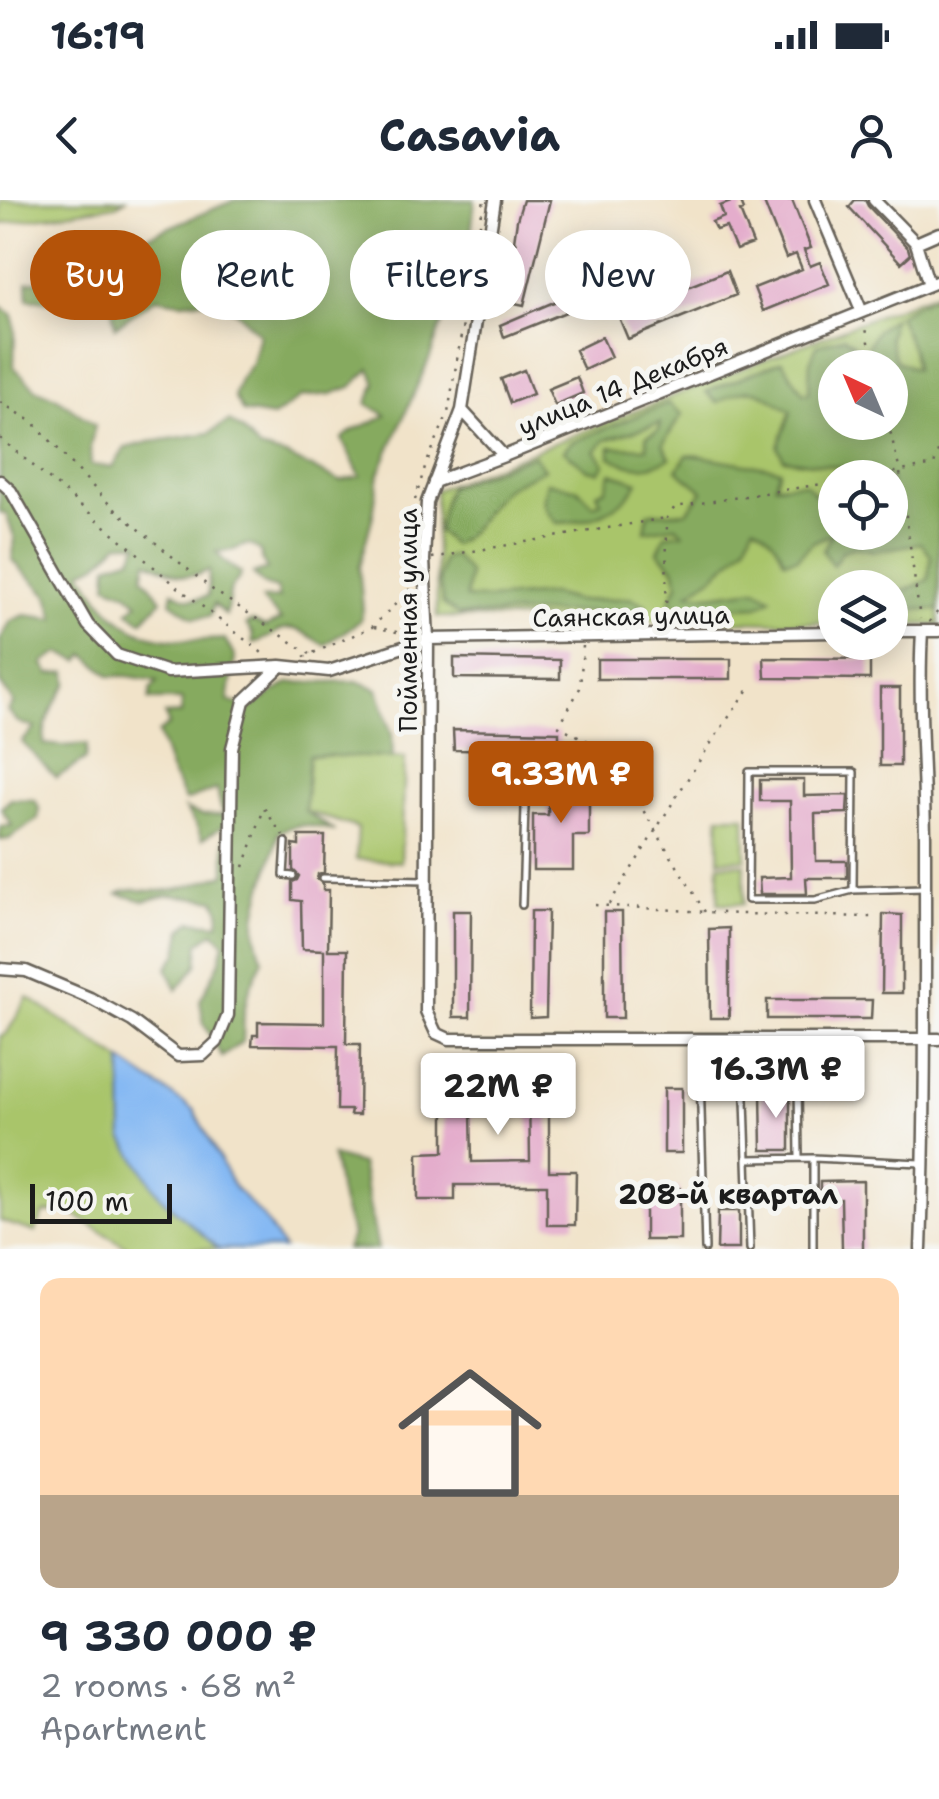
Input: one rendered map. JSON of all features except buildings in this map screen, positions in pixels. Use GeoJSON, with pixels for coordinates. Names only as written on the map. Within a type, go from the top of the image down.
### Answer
{"type":"FeatureCollection","features":[{"type":"Feature","properties":{"kind":"street","name":"Пойменная улица"},"geometry":{"type":"LineString","coordinates":[[495,200],[462,410],[427,502],[426,1011],[436,1033],[449,1040],[699,1040]]}},
{"type":"Feature","properties":{"kind":"street"},"geometry":{"type":"LineString","coordinates":[[829,200],[816,203],[862,312]]}},
{"type":"Feature","properties":{"kind":"street"},"geometry":{"type":"LineString","coordinates":[[874,200],[916,243],[934,283]]}},
{"type":"Feature","properties":{"kind":"street"},"geometry":{"type":"LineString","coordinates":[[916,243],[939,233]]}},
{"type":"Feature","properties":{"kind":"street","name":"улица 14 Декабря"},"geometry":{"type":"LineString","coordinates":[[434,482],[934,283]]}},
{"type":"Feature","properties":{"kind":"street"},"geometry":{"type":"LineString","coordinates":[[462,410],[504,456]]}},
{"type":"Feature","properties":{"kind":"street","name":"Саянская улица"},"geometry":{"type":"LineString","coordinates":[[0,480],[11,491],[88,625],[117,655],[168,672],[281,666],[329,671],[428,638],[818,632]]}},
{"type":"Feature","properties":{"kind":"street"},"geometry":{"type":"LineString","coordinates":[[908,630],[939,631]]}},
{"type":"Feature","properties":{"kind":"street"},"geometry":{"type":"LineString","coordinates":[[921,1249],[924,888],[931,839],[920,674],[922,630]]}},
{"type":"Feature","properties":{"kind":"street"},"geometry":{"type":"LineString","coordinates":[[0,969],[26,971],[90,998],[132,1021],[178,1056],[203,1055],[217,1042],[228,1016],[232,748],[244,701],[281,666]]}},
{"type":"Feature","properties":{"kind":"street"},"geometry":{"type":"LineString","coordinates":[[699,1040],[939,1039]]}},
{"type":"Feature","properties":{"kind":"lane"},"geometry":{"type":"LineString","coordinates":[[853,890],[854,772],[749,772],[748,900],[814,900],[853,890],[924,888]]}},
{"type":"Feature","properties":{"kind":"lane"},"geometry":{"type":"LineString","coordinates":[[522,905],[525,806]]}},
{"type":"Feature","properties":{"kind":"lane"},"geometry":{"type":"LineString","coordinates":[[286,842],[284,875],[292,876]]}},
{"type":"Feature","properties":{"kind":"lane"},"geometry":{"type":"LineString","coordinates":[[323,878],[426,880]]}},
{"type":"Feature","properties":{"kind":"lane"},"geometry":{"type":"LineString","coordinates":[[699,1040],[705,1249]]}},
{"type":"Feature","properties":{"kind":"lane"},"geometry":{"type":"LineString","coordinates":[[743,1040],[750,1249]]}},
{"type":"Feature","properties":{"kind":"lane"},"geometry":{"type":"LineString","coordinates":[[746,1083],[798,1083],[799,1158]]}},
{"type":"Feature","properties":{"kind":"lane"},"geometry":{"type":"LineString","coordinates":[[813,1249],[814,1158]]}},
{"type":"Feature","properties":{"kind":"lane"},"geometry":{"type":"LineString","coordinates":[[748,1159],[924,1163]]}},
{"type":"Feature","properties":{"kind":"path"},"geometry":{"type":"LineString","coordinates":[[415,500],[424,467],[448,413],[484,200]]}},
{"type":"Feature","properties":{"kind":"path"},"geometry":{"type":"LineString","coordinates":[[862,312],[872,350]]}},
{"type":"Feature","properties":{"kind":"path"},"geometry":{"type":"LineString","coordinates":[[0,402],[33,422],[111,506],[213,590],[311,654]]}},
{"type":"Feature","properties":{"kind":"path"},"geometry":{"type":"LineString","coordinates":[[0,438],[186,593],[281,666],[372,627],[424,576]]}},
{"type":"Feature","properties":{"kind":"path"},"geometry":{"type":"LineString","coordinates":[[908,470],[934,465],[939,448]]}},
{"type":"Feature","properties":{"kind":"path"},"geometry":{"type":"LineString","coordinates":[[666,636],[667,518],[675,507],[818,485]]}},
{"type":"Feature","properties":{"kind":"path"},"geometry":{"type":"LineString","coordinates":[[424,560],[667,518]]}},
{"type":"Feature","properties":{"kind":"path"},"geometry":{"type":"LineString","coordinates":[[908,529],[922,630]]}},
{"type":"Feature","properties":{"kind":"path"},"geometry":{"type":"LineString","coordinates":[[372,627],[409,634]]}},
{"type":"Feature","properties":{"kind":"path"},"geometry":{"type":"LineString","coordinates":[[583,646],[580,688],[559,726],[608,751],[705,912]]}},
{"type":"Feature","properties":{"kind":"path"},"geometry":{"type":"LineString","coordinates":[[608,906],[716,733],[750,688]]}},
{"type":"Feature","properties":{"kind":"path"},"geometry":{"type":"LineString","coordinates":[[240,856],[244,867],[264,808],[286,842]]}},
{"type":"Feature","properties":{"kind":"path"},"geometry":{"type":"LineString","coordinates":[[595,905],[874,917]]}},
{"type":"Feature","properties":{"kind":"green space"},"geometry":{"type":"Polygon","coordinates":[[[0,200],[125,200],[116,205],[0,224],[0,200]]]}},
{"type":"Feature","properties":{"kind":"green space"},"geometry":{"type":"Polygon","coordinates":[[[235,200],[475,200],[471,230],[350,230],[350,320],[443,320],[379,473],[359,567],[363,610],[360,621],[325,645],[290,628],[253,643],[246,624],[253,621],[265,627],[281,620],[261,599],[279,598],[276,589],[264,585],[253,574],[267,569],[260,550],[248,544],[216,552],[241,573],[231,588],[226,615],[214,604],[210,616],[194,618],[171,602],[173,591],[190,599],[208,596],[209,570],[184,576],[147,561],[143,576],[162,600],[142,621],[128,611],[138,603],[127,593],[107,585],[108,565],[132,557],[139,543],[119,543],[98,564],[82,571],[110,611],[140,632],[177,640],[225,639],[235,658],[228,701],[250,708],[288,683],[357,681],[378,689],[392,735],[393,758],[309,755],[305,811],[335,831],[299,826],[278,833],[257,912],[263,959],[244,1011],[243,1041],[222,1057],[204,1024],[200,1001],[219,963],[224,943],[214,932],[199,943],[197,965],[177,990],[167,968],[178,953],[182,930],[191,921],[219,924],[220,911],[215,900],[169,895],[144,901],[118,894],[176,889],[225,874],[225,825],[202,839],[185,809],[201,815],[226,815],[217,789],[185,801],[158,733],[169,725],[165,715],[181,714],[182,700],[149,700],[158,681],[110,676],[85,654],[80,661],[60,653],[43,663],[50,674],[67,672],[68,683],[48,719],[44,744],[87,744],[86,759],[56,778],[22,742],[35,728],[18,722],[8,711],[14,703],[0,683],[0,640],[11,621],[25,615],[55,619],[48,595],[12,560],[15,539],[6,514],[0,512],[0,306],[13,315],[14,367],[37,390],[56,397],[95,425],[91,465],[113,467],[125,448],[209,433],[229,421],[259,449],[286,456],[340,481],[360,476],[342,439],[386,415],[367,404],[376,383],[370,369],[351,387],[301,397],[273,417],[243,412],[234,397],[240,379],[252,363],[259,334],[245,320],[330,320],[330,230],[181,230],[181,302],[161,299],[161,231],[235,200]]]}},
{"type":"Feature","properties":{"kind":"green space"},"geometry":{"type":"Polygon","coordinates":[[[939,291],[939,625],[908,624],[908,570],[818,570],[818,623],[437,617],[435,490],[939,291]]]}},
{"type":"Feature","properties":{"kind":"green space"},"geometry":{"type":"Polygon","coordinates":[[[939,294],[939,610],[908,609],[908,589],[928,580],[931,556],[921,543],[908,545],[908,460],[818,460],[818,464],[784,459],[778,447],[791,411],[756,391],[740,392],[717,403],[706,392],[782,361],[803,393],[809,393],[810,362],[817,345],[844,337],[856,350],[818,350],[818,440],[908,440],[908,366],[915,369],[912,349],[898,315],[939,294]]]}},
{"type":"Feature","properties":{"kind":"green space"},"geometry":{"type":"Polygon","coordinates":[[[893,318],[889,338],[893,350],[866,350],[876,331],[893,318]]]}},
{"type":"Feature","properties":{"kind":"green space"},"geometry":{"type":"Polygon","coordinates":[[[668,403],[682,414],[663,444],[670,458],[662,462],[640,466],[610,457],[610,447],[647,448],[646,437],[659,430],[660,423],[605,440],[595,451],[605,464],[599,472],[588,470],[564,451],[570,443],[668,403]]]}},
{"type":"Feature","properties":{"kind":"green space"},"geometry":{"type":"Polygon","coordinates":[[[534,455],[544,469],[500,494],[461,540],[452,545],[438,531],[449,487],[534,455]]]}},
{"type":"Feature","properties":{"kind":"green space"},"geometry":{"type":"Polygon","coordinates":[[[687,455],[780,470],[775,485],[805,483],[818,497],[818,540],[797,558],[784,560],[772,539],[754,525],[746,545],[689,593],[709,595],[756,589],[772,598],[758,606],[685,609],[670,601],[678,584],[674,568],[658,552],[665,535],[683,533],[676,526],[645,531],[648,513],[687,512],[703,491],[677,470],[687,455]]]}},
{"type":"Feature","properties":{"kind":"green space"},"geometry":{"type":"Polygon","coordinates":[[[611,473],[638,482],[623,500],[604,513],[581,521],[557,523],[546,509],[547,482],[578,489],[593,505],[601,502],[597,493],[606,489],[611,473]]]}},
{"type":"Feature","properties":{"kind":"green space"},"geometry":{"type":"Polygon","coordinates":[[[824,550],[845,550],[833,566],[824,550]]]}},
{"type":"Feature","properties":{"kind":"green space"},"geometry":{"type":"Polygon","coordinates":[[[453,555],[469,573],[466,598],[552,594],[578,601],[631,598],[646,605],[646,610],[459,615],[443,604],[439,580],[443,559],[453,555]]]}},
{"type":"Feature","properties":{"kind":"green space"},"geometry":{"type":"Polygon","coordinates":[[[309,755],[405,758],[401,862],[356,859],[358,828],[305,811],[309,755]]]}},
{"type":"Feature","properties":{"kind":"green space"},"geometry":{"type":"Polygon","coordinates":[[[11,799],[35,800],[38,819],[9,839],[0,840],[0,826],[12,826],[1,808],[11,799]]]}},
{"type":"Feature","properties":{"kind":"green space"},"geometry":{"type":"Polygon","coordinates":[[[719,816],[745,816],[746,859],[719,860],[719,816]]]}},
{"type":"Feature","properties":{"kind":"green space"},"geometry":{"type":"Polygon","coordinates":[[[719,864],[745,864],[744,904],[718,903],[719,864]]]}},
{"type":"Feature","properties":{"kind":"green space"},"geometry":{"type":"Polygon","coordinates":[[[28,997],[122,1061],[123,1138],[161,1198],[219,1249],[130,1249],[68,1211],[44,1213],[35,1232],[0,1221],[0,1036],[7,1033],[28,997]]]}},
{"type":"Feature","properties":{"kind":"green space"},"geometry":{"type":"Polygon","coordinates":[[[332,1156],[361,1164],[378,1249],[346,1249],[352,1235],[332,1156]]]}},
{"type":"Feature","properties":{"kind":"water"},"geometry":{"type":"Polygon","coordinates":[[[122,1061],[194,1110],[234,1187],[263,1217],[284,1249],[219,1249],[161,1198],[123,1138],[122,1061]]]}},
{"type":"Feature","properties":{"kind":"district","name":"208-й квартал"},"geometry":{"type":"Point","coordinates":[728,1194]}}]}
